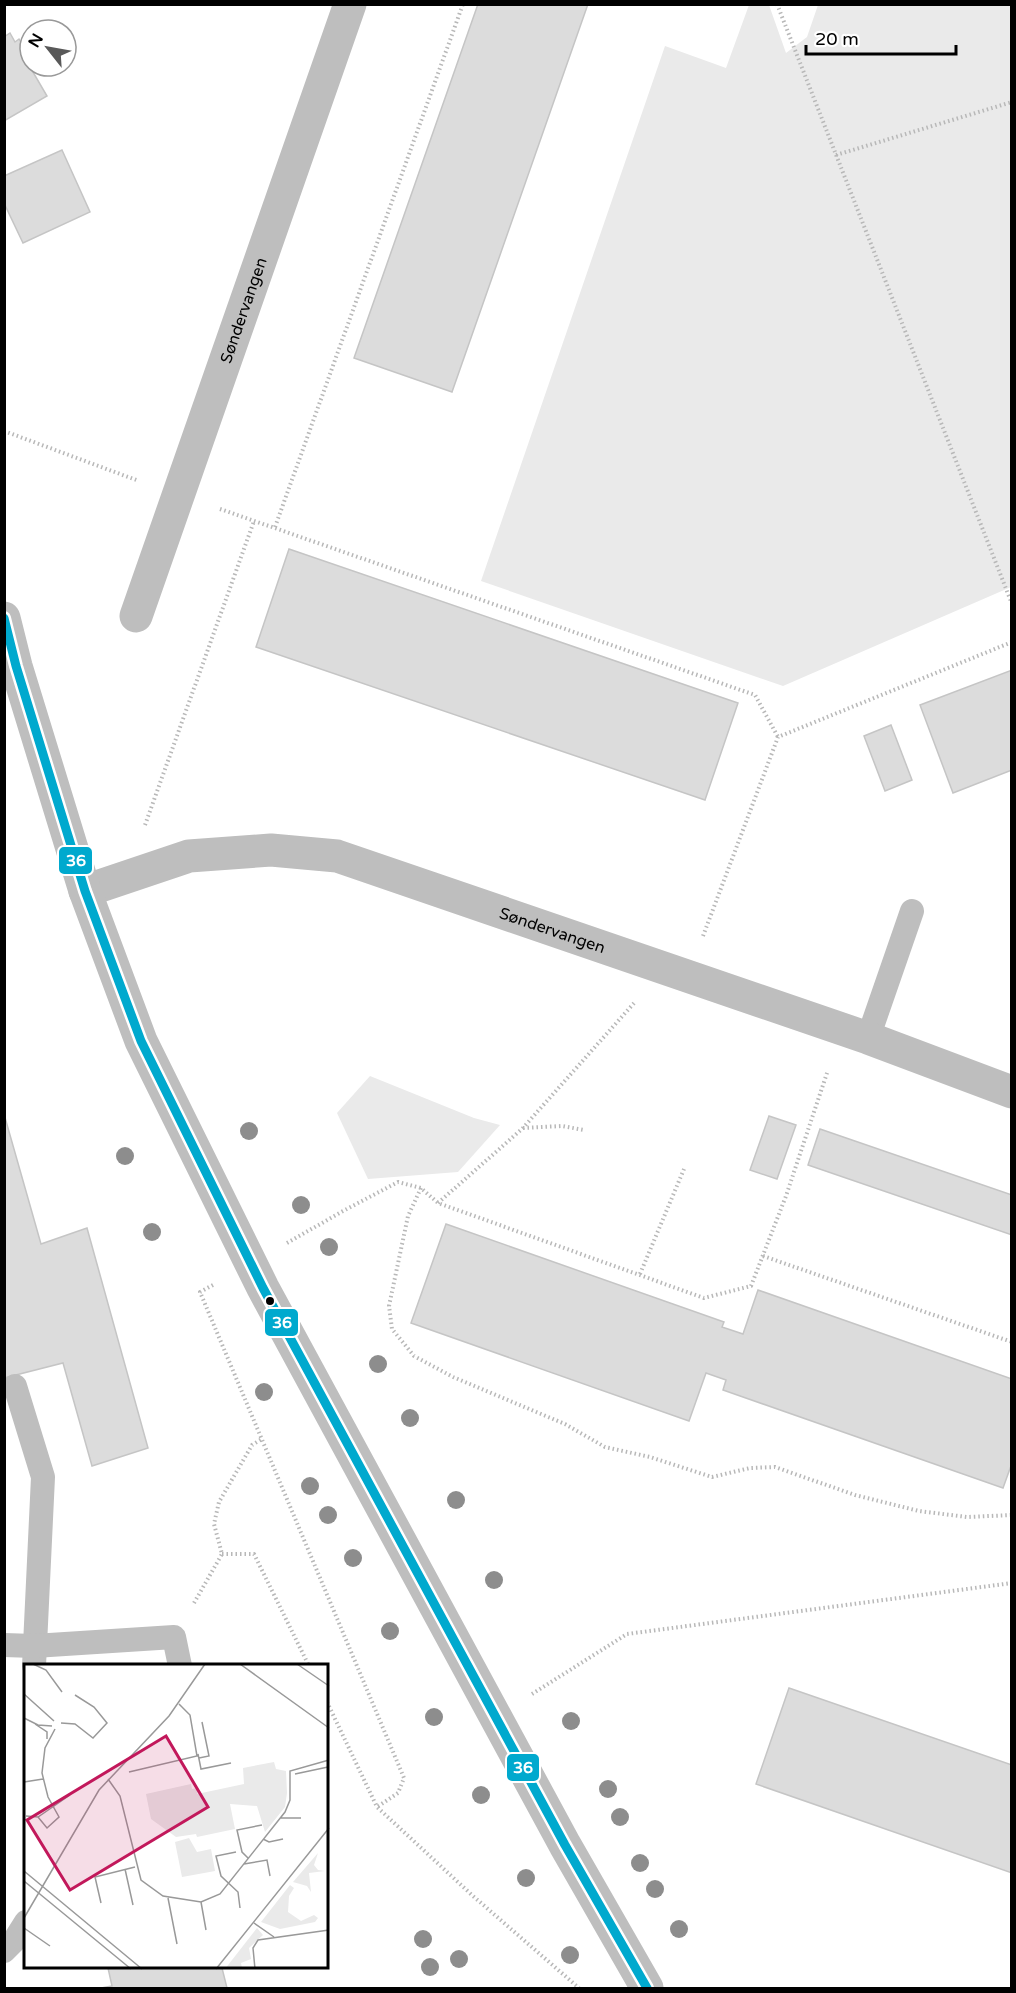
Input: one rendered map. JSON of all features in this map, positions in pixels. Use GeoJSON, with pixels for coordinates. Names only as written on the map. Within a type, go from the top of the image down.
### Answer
{"type":"FeatureCollection","features":[{"type":"Feature","properties":{"kind":"street","name":"Søndervangen"},"geometry":{"type":"LineString","coordinates":[[136,616],[350,4]]}},
{"type":"Feature","properties":{"kind":"street"},"geometry":{"type":"LineString","coordinates":[[4,618],[16,666],[85,891],[141,1041],[263,1288],[565,1845],[646,1989]]}},
{"type":"Feature","properties":{"kind":"street","name":"Søndervangen"},"geometry":{"type":"LineString","coordinates":[[85,891],[189,856],[271,850],[337,856],[855,1034],[1011,1092]]}},
{"type":"Feature","properties":{"kind":"lane"},"geometry":{"type":"LineString","coordinates":[[855,1034],[912,911]]}},
{"type":"Feature","properties":{"kind":"lane"},"geometry":{"type":"LineString","coordinates":[[15,1386],[43,1476],[34,1656]]}},
{"type":"Feature","properties":{"kind":"lane"},"geometry":{"type":"LineString","coordinates":[[4,1645],[34,1656],[174,1637],[180,1664]]}},
{"type":"Feature","properties":{"kind":"lane"},"geometry":{"type":"LineString","coordinates":[[4,1951],[24,1926]]}},
{"type":"Feature","properties":{"kind":"path"},"geometry":{"type":"LineString","coordinates":[[274,527],[463,4]]}},
{"type":"Feature","properties":{"kind":"path"},"geometry":{"type":"LineString","coordinates":[[777,4],[1011,604]]}},
{"type":"Feature","properties":{"kind":"path"},"geometry":{"type":"LineString","coordinates":[[836,155],[1011,102]]}},
{"type":"Feature","properties":{"kind":"path"},"geometry":{"type":"LineString","coordinates":[[4,431],[179,496],[754,694],[778,737]]}},
{"type":"Feature","properties":{"kind":"path"},"geometry":{"type":"LineString","coordinates":[[126,876],[254,521]]}},
{"type":"Feature","properties":{"kind":"path"},"geometry":{"type":"LineString","coordinates":[[438,1203],[522,1129],[677,972],[778,737],[1011,642]]}},
{"type":"Feature","properties":{"kind":"path"},"geometry":{"type":"LineString","coordinates":[[309,1231],[398,1182],[421,1188],[438,1203],[704,1298],[751,1286],[786,1196],[855,1034]]}},
{"type":"Feature","properties":{"kind":"path"},"geometry":{"type":"LineString","coordinates":[[522,1129],[562,1126],[584,1130]]}},
{"type":"Feature","properties":{"kind":"path"},"geometry":{"type":"LineString","coordinates":[[640,1275],[684,1169]]}},
{"type":"Feature","properties":{"kind":"path"},"geometry":{"type":"LineString","coordinates":[[421,1188],[408,1216],[389,1306],[392,1329],[414,1356],[453,1377],[565,1424],[605,1447],[650,1457],[712,1477],[750,1468],[775,1467],[855,1495],[919,1511],[967,1517],[1011,1515]]}},
{"type":"Feature","properties":{"kind":"path"},"geometry":{"type":"LineString","coordinates":[[763,1256],[1011,1342]]}},
{"type":"Feature","properties":{"kind":"path"},"geometry":{"type":"LineString","coordinates":[[252,1264],[200,1292],[404,1778],[398,1792],[377,1807]]}},
{"type":"Feature","properties":{"kind":"path"},"geometry":{"type":"LineString","coordinates":[[174,1637],[222,1554],[214,1524],[219,1502],[252,1445],[262,1439]]}},
{"type":"Feature","properties":{"kind":"path"},"geometry":{"type":"LineString","coordinates":[[222,1554],[254,1554],[308,1664]]}},
{"type":"Feature","properties":{"kind":"path"},"geometry":{"type":"LineString","coordinates":[[496,1717],[627,1634],[1011,1583]]}},
{"type":"Feature","properties":{"kind":"path"},"geometry":{"type":"LineString","coordinates":[[328,1704],[377,1807],[473,1896],[579,1989]]}},
{"type":"Feature","properties":{"kind":"shaded area"},"geometry":{"type":"Polygon","coordinates":[[[749,5],[769,5],[786,53],[807,37],[818,5],[1011,5],[1011,587],[783,686],[481,581],[665,46],[726,68],[749,5]]]}},
{"type":"Feature","properties":{"kind":"shaded area"},"geometry":{"type":"Polygon","coordinates":[[[370,1076],[474,1118],[500,1125],[458,1172],[368,1179],[337,1113],[370,1076]]]}},
{"type":"Feature","properties":{"kind":"building"},"geometry":{"type":"Polygon","coordinates":[[[478,4],[588,4],[452,392],[354,358],[478,4]]]}},
{"type":"Feature","properties":{"kind":"building"},"geometry":{"type":"Polygon","coordinates":[[[10,33],[15,42],[18,40],[18,78],[36,78],[47,96],[4,121],[4,37],[10,33]]]}},
{"type":"Feature","properties":{"kind":"building"},"geometry":{"type":"Polygon","coordinates":[[[62,150],[90,212],[23,243],[4,203],[4,176],[62,150]]]}},
{"type":"Feature","properties":{"kind":"building"},"geometry":{"type":"Polygon","coordinates":[[[289,549],[738,703],[705,800],[256,647],[289,549]]]}},
{"type":"Feature","properties":{"kind":"building"},"geometry":{"type":"Polygon","coordinates":[[[1012,670],[1012,770],[953,793],[920,705],[1012,670]]]}},
{"type":"Feature","properties":{"kind":"building"},"geometry":{"type":"Polygon","coordinates":[[[891,725],[912,780],[885,791],[864,736],[891,725]]]}},
{"type":"Feature","properties":{"kind":"building"},"geometry":{"type":"Polygon","coordinates":[[[4,1114],[41,1244],[87,1228],[148,1448],[92,1466],[63,1363],[4,1378],[4,1114]]]}},
{"type":"Feature","properties":{"kind":"building"},"geometry":{"type":"Polygon","coordinates":[[[769,1116],[796,1125],[777,1179],[750,1170],[769,1116]]]}},
{"type":"Feature","properties":{"kind":"building"},"geometry":{"type":"Polygon","coordinates":[[[820,1129],[1012,1195],[1012,1235],[808,1165],[820,1129]]]}},
{"type":"Feature","properties":{"kind":"building"},"geometry":{"type":"Polygon","coordinates":[[[446,1224],[724,1322],[722,1327],[743,1334],[758,1290],[1012,1379],[1012,1463],[1003,1488],[723,1390],[726,1380],[706,1373],[689,1421],[411,1323],[446,1224]]]}},
{"type":"Feature","properties":{"kind":"building"},"geometry":{"type":"Polygon","coordinates":[[[789,1688],[1012,1765],[1012,1873],[756,1784],[789,1688]]]}},
{"type":"Feature","properties":{"kind":"building"},"geometry":{"type":"Polygon","coordinates":[[[108,1969],[222,1969],[227,1988],[101,1988],[112,1986],[108,1969]]]}},
{"type":"Feature","properties":{"kind":"transit line","name":"36"},"geometry":{"type":"LineString","coordinates":[[4,618],[16,666],[85,891],[141,1041],[263,1288],[565,1845],[647,1988]]}}]}
